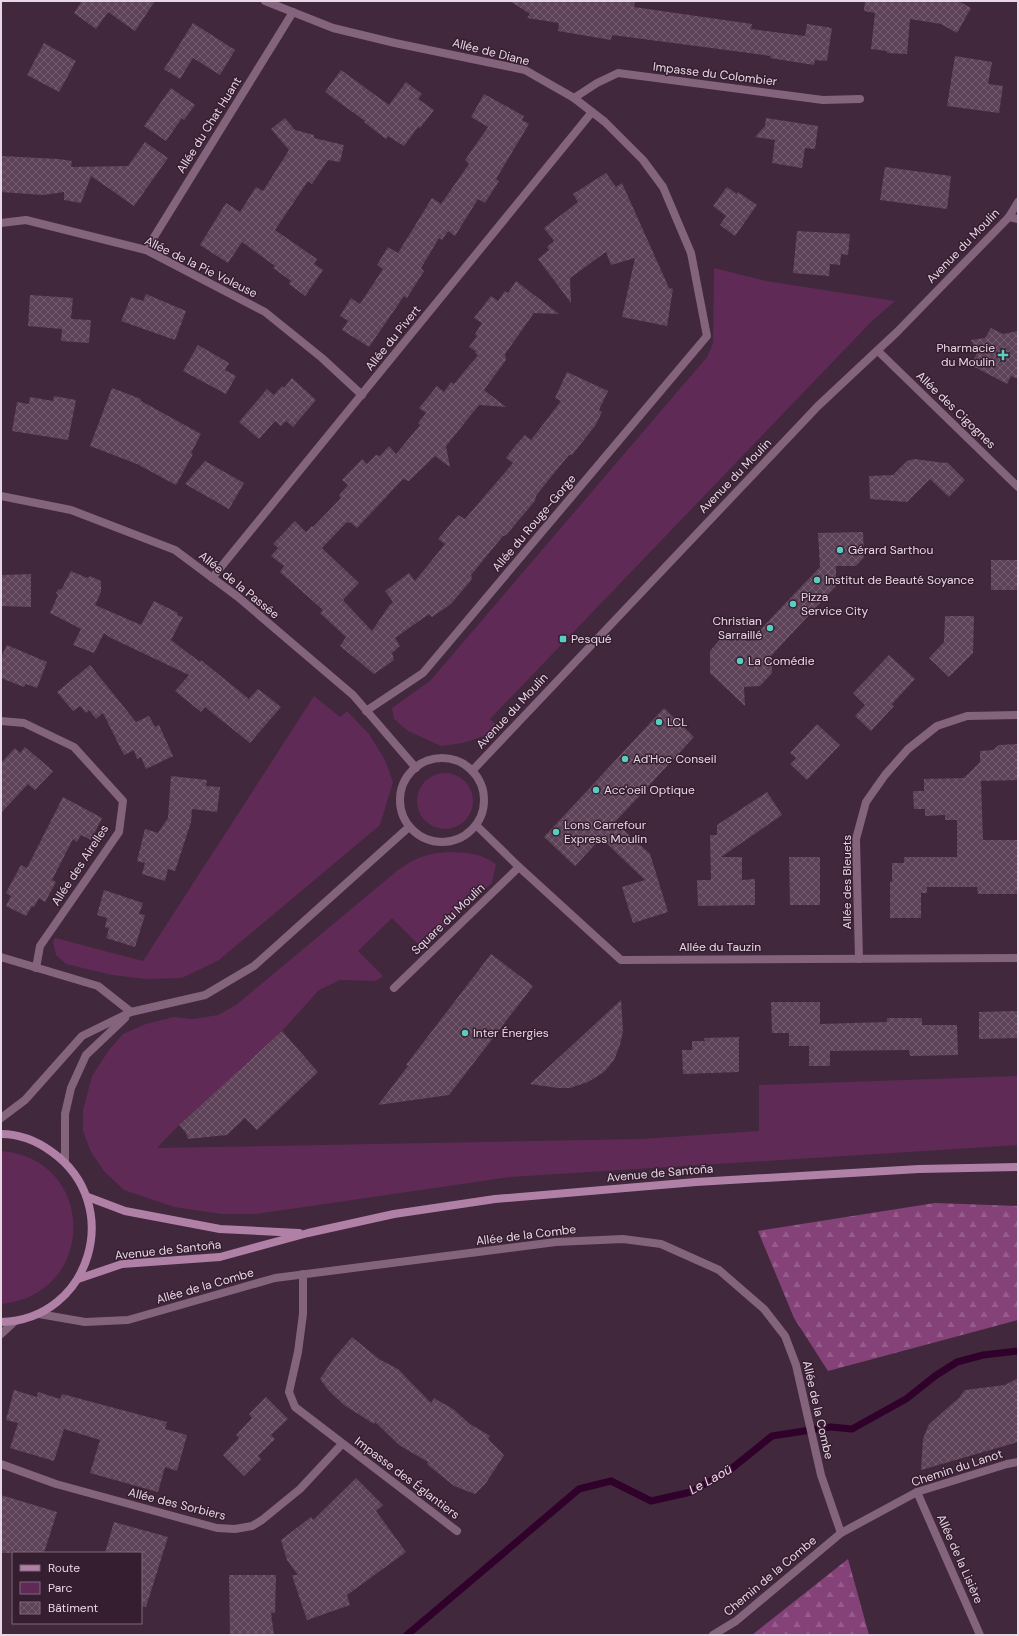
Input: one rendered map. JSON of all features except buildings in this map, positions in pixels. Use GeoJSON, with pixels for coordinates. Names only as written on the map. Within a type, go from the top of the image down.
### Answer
{"type":"FeatureCollection","features":[{"type":"Feature","properties":{"kind":"main road"},"geometry":{"type":"LineString","coordinates":[[1,1134],[10,1134],[40,1143],[65,1161],[78,1178],[88,1197],[92,1225],[89,1253],[78,1279],[61,1299],[39,1314],[14,1322],[1,1322]]}},
{"type":"Feature","properties":{"kind":"main road","name":"Avenue de Santoña"},"geometry":{"type":"LineString","coordinates":[[78,1279],[122,1264],[220,1257],[308,1233],[394,1214],[495,1199],[704,1181],[919,1169],[1018,1167]]}},
{"type":"Feature","properties":{"kind":"main road","name":"Avenue de Santoña"},"geometry":{"type":"LineString","coordinates":[[88,1197],[125,1212],[220,1229],[308,1233]]}},
{"type":"Feature","properties":{"kind":"street","name":"Allée de Diane"},"geometry":{"type":"LineString","coordinates":[[265,1],[333,28],[388,42],[525,70],[574,98],[605,122],[643,160],[663,187],[691,253],[707,336]]}},
{"type":"Feature","properties":{"kind":"street","name":"Allée du Chat Huant"},"geometry":{"type":"LineString","coordinates":[[146,250],[293,12]]}},
{"type":"Feature","properties":{"kind":"street","name":"Impasse du Colombier"},"geometry":{"type":"LineString","coordinates":[[574,98],[618,73],[823,100],[860,99]]}},
{"type":"Feature","properties":{"kind":"street","name":"Allée du Pivert"},"geometry":{"type":"LineString","coordinates":[[212,578],[362,396],[592,112]]}},
{"type":"Feature","properties":{"kind":"street","name":"Avenue du Moulin"},"geometry":{"type":"LineString","coordinates":[[472,771],[818,406],[878,351],[1009,217],[1018,202]]}},
{"type":"Feature","properties":{"kind":"street"},"geometry":{"type":"LineString","coordinates":[[1009,217],[1018,219]]}},
{"type":"Feature","properties":{"kind":"street","name":"Allée de la Pie Voleuse"},"geometry":{"type":"LineString","coordinates":[[1,223],[26,220],[146,250],[265,312],[322,358],[362,396]]}},
{"type":"Feature","properties":{"kind":"street","name":"Allée du Rouge-Gorge"},"geometry":{"type":"LineString","coordinates":[[366,710],[423,673],[707,336]]}},
{"type":"Feature","properties":{"kind":"street","name":"Allée des Cigognes"},"geometry":{"type":"LineString","coordinates":[[878,351],[1018,487]]}},
{"type":"Feature","properties":{"kind":"street","name":"Allée de la Passée"},"geometry":{"type":"LineString","coordinates":[[1,496],[71,510],[175,550],[238,597],[353,695],[416,768]]}},
{"type":"Feature","properties":{"kind":"street","name":"Allée des Bleuets"},"geometry":{"type":"LineString","coordinates":[[859,959],[856,838],[866,802],[885,775],[908,749],[937,726],[966,716],[1018,716]]}},
{"type":"Feature","properties":{"kind":"street","name":"Allée des Airelles"},"geometry":{"type":"LineString","coordinates":[[1,721],[24,724],[74,747],[123,801],[119,832],[40,946],[36,968]]}},
{"type":"Feature","properties":{"kind":"street"},"geometry":{"type":"LineString","coordinates":[[439,758],[457,761],[472,771],[479,780],[483,791],[484,803],[482,814],[476,825],[467,834],[456,840],[444,842],[430,841],[409,827],[403,815],[400,802],[402,789],[407,777],[416,768],[427,761],[439,758]]}},
{"type":"Feature","properties":{"kind":"street","name":"Allée du Tauzin"},"geometry":{"type":"LineString","coordinates":[[476,825],[518,868],[621,960],[1018,958]]}},
{"type":"Feature","properties":{"kind":"street"},"geometry":{"type":"LineString","coordinates":[[1,1118],[25,1100],[82,1036],[131,1012],[205,995],[254,966],[409,827]]}},
{"type":"Feature","properties":{"kind":"street","name":"Square du Moulin"},"geometry":{"type":"LineString","coordinates":[[394,988],[518,868]]}},
{"type":"Feature","properties":{"kind":"street"},"geometry":{"type":"LineString","coordinates":[[1,957],[98,986],[131,1012]]}},
{"type":"Feature","properties":{"kind":"street"},"geometry":{"type":"LineString","coordinates":[[65,1161],[65,1114],[71,1088],[86,1056],[131,1012]]}},
{"type":"Feature","properties":{"kind":"street","name":"Allée de la Combe"},"geometry":{"type":"LineString","coordinates":[[39,1314],[85,1322],[128,1320],[275,1278],[303,1274],[556,1242],[623,1239],[661,1244],[719,1270],[764,1309],[785,1336],[796,1366],[821,1475],[840,1533]]}},
{"type":"Feature","properties":{"kind":"street"},"geometry":{"type":"LineString","coordinates":[[303,1274],[303,1314],[298,1352],[289,1392],[295,1407],[342,1444]]}},
{"type":"Feature","properties":{"kind":"street"},"geometry":{"type":"LineString","coordinates":[[1,1334],[14,1322]]}},
{"type":"Feature","properties":{"kind":"street","name":"Allée des Sorbiers"},"geometry":{"type":"LineString","coordinates":[[1,1464],[56,1484],[88,1493],[217,1528],[235,1529],[252,1526],[262,1520],[300,1489],[342,1444]]}},
{"type":"Feature","properties":{"kind":"street","name":"Impasse des Églantiers"},"geometry":{"type":"LineString","coordinates":[[342,1444],[457,1531]]}},
{"type":"Feature","properties":{"kind":"street","name":"Chemin du Lanot"},"geometry":{"type":"LineString","coordinates":[[840,1533],[917,1492],[1007,1464],[1018,1462]]}},
{"type":"Feature","properties":{"kind":"street","name":"Allée de la Lisière"},"geometry":{"type":"LineString","coordinates":[[917,1492],[980,1635]]}},
{"type":"Feature","properties":{"kind":"street","name":"Chemin de la Combe"},"geometry":{"type":"LineString","coordinates":[[714,1635],[736,1621],[840,1533]]}},
{"type":"Feature","properties":{"kind":"green space"},"geometry":{"type":"Polygon","coordinates":[[[714,268],[766,281],[895,301],[871,322],[490,719],[496,724],[487,735],[463,743],[441,746],[408,731],[394,719],[392,708],[430,681],[707,357],[713,343],[714,268]]]}},
{"type":"Feature","properties":{"kind":"green space"},"geometry":{"type":"Polygon","coordinates":[[[314,696],[340,717],[347,711],[369,734],[385,760],[393,782],[380,825],[219,960],[182,978],[146,979],[112,975],[66,964],[56,955],[53,942],[55,938],[143,961],[314,696]]]}},
{"type":"Feature","properties":{"kind":"green space"},"geometry":{"type":"Polygon","coordinates":[[[439,773],[451,773],[461,777],[469,785],[473,795],[473,807],[469,817],[461,825],[451,829],[439,829],[429,825],[421,817],[417,807],[417,795],[421,785],[429,777],[439,773]]]}},
{"type":"Feature","properties":{"kind":"green space"},"geometry":{"type":"Polygon","coordinates":[[[448,852],[478,855],[496,864],[492,883],[422,948],[392,918],[358,951],[383,976],[376,981],[340,980],[319,990],[282,1031],[179,1125],[157,1148],[641,1139],[759,1131],[759,1085],[1018,1076],[1018,1145],[510,1177],[256,1214],[222,1214],[174,1207],[124,1190],[104,1171],[91,1152],[83,1131],[83,1110],[92,1076],[109,1050],[123,1034],[146,1024],[174,1017],[193,1019],[218,1015],[236,1005],[398,870],[422,857],[448,852]]]}},
{"type":"Feature","properties":{"kind":"green space"},"geometry":{"type":"Polygon","coordinates":[[[1,1151],[32,1159],[55,1176],[69,1200],[73,1226],[69,1253],[56,1277],[33,1295],[1,1304],[1,1151]]]}},
{"type":"Feature","properties":{"kind":"green space"},"geometry":{"type":"Polygon","coordinates":[[[935,1203],[1018,1206],[1018,1320],[828,1371],[794,1318],[758,1231],[935,1203]]]}},
{"type":"Feature","properties":{"kind":"green space"},"geometry":{"type":"Polygon","coordinates":[[[848,1559],[869,1635],[752,1635],[848,1559]]]}},
{"type":"Feature","properties":{"kind":"waterway","name":"Le Laoü"},"geometry":{"type":"LineString","coordinates":[[407,1635],[579,1489],[611,1481],[651,1501],[691,1492],[731,1469],[772,1436],[830,1427],[852,1429],[906,1399],[935,1376],[957,1362],[983,1355],[1018,1351]]}},
{"type":"Feature","properties":{"kind":"place","name":"Pharmacie du Moulin"},"geometry":{"type":"Point","coordinates":[1003,355]}},
{"type":"Feature","properties":{"kind":"place","name":"Gérard Sarthou"},"geometry":{"type":"Point","coordinates":[840,550]}},
{"type":"Feature","properties":{"kind":"place","name":"Institut de Beauté Soyance"},"geometry":{"type":"Point","coordinates":[817,580]}},
{"type":"Feature","properties":{"kind":"place","name":"Pizza Service City"},"geometry":{"type":"Point","coordinates":[793,604]}},
{"type":"Feature","properties":{"kind":"place","name":"Christian Sarraillé"},"geometry":{"type":"Point","coordinates":[770,628]}},
{"type":"Feature","properties":{"kind":"place","name":"Pesqué"},"geometry":{"type":"Point","coordinates":[563,639]}},
{"type":"Feature","properties":{"kind":"place","name":"La Comédie"},"geometry":{"type":"Point","coordinates":[740,661]}},
{"type":"Feature","properties":{"kind":"place","name":"LCL"},"geometry":{"type":"Point","coordinates":[659,722]}},
{"type":"Feature","properties":{"kind":"place","name":"Ad'Hoc Conseil"},"geometry":{"type":"Point","coordinates":[625,759]}},
{"type":"Feature","properties":{"kind":"place","name":"Acc'oeil Optique"},"geometry":{"type":"Point","coordinates":[596,790]}},
{"type":"Feature","properties":{"kind":"place","name":"Lons Carrefour Express Moulin"},"geometry":{"type":"Point","coordinates":[556,832]}},
{"type":"Feature","properties":{"kind":"place","name":"Inter Énergies"},"geometry":{"type":"Point","coordinates":[465,1033]}}]}
